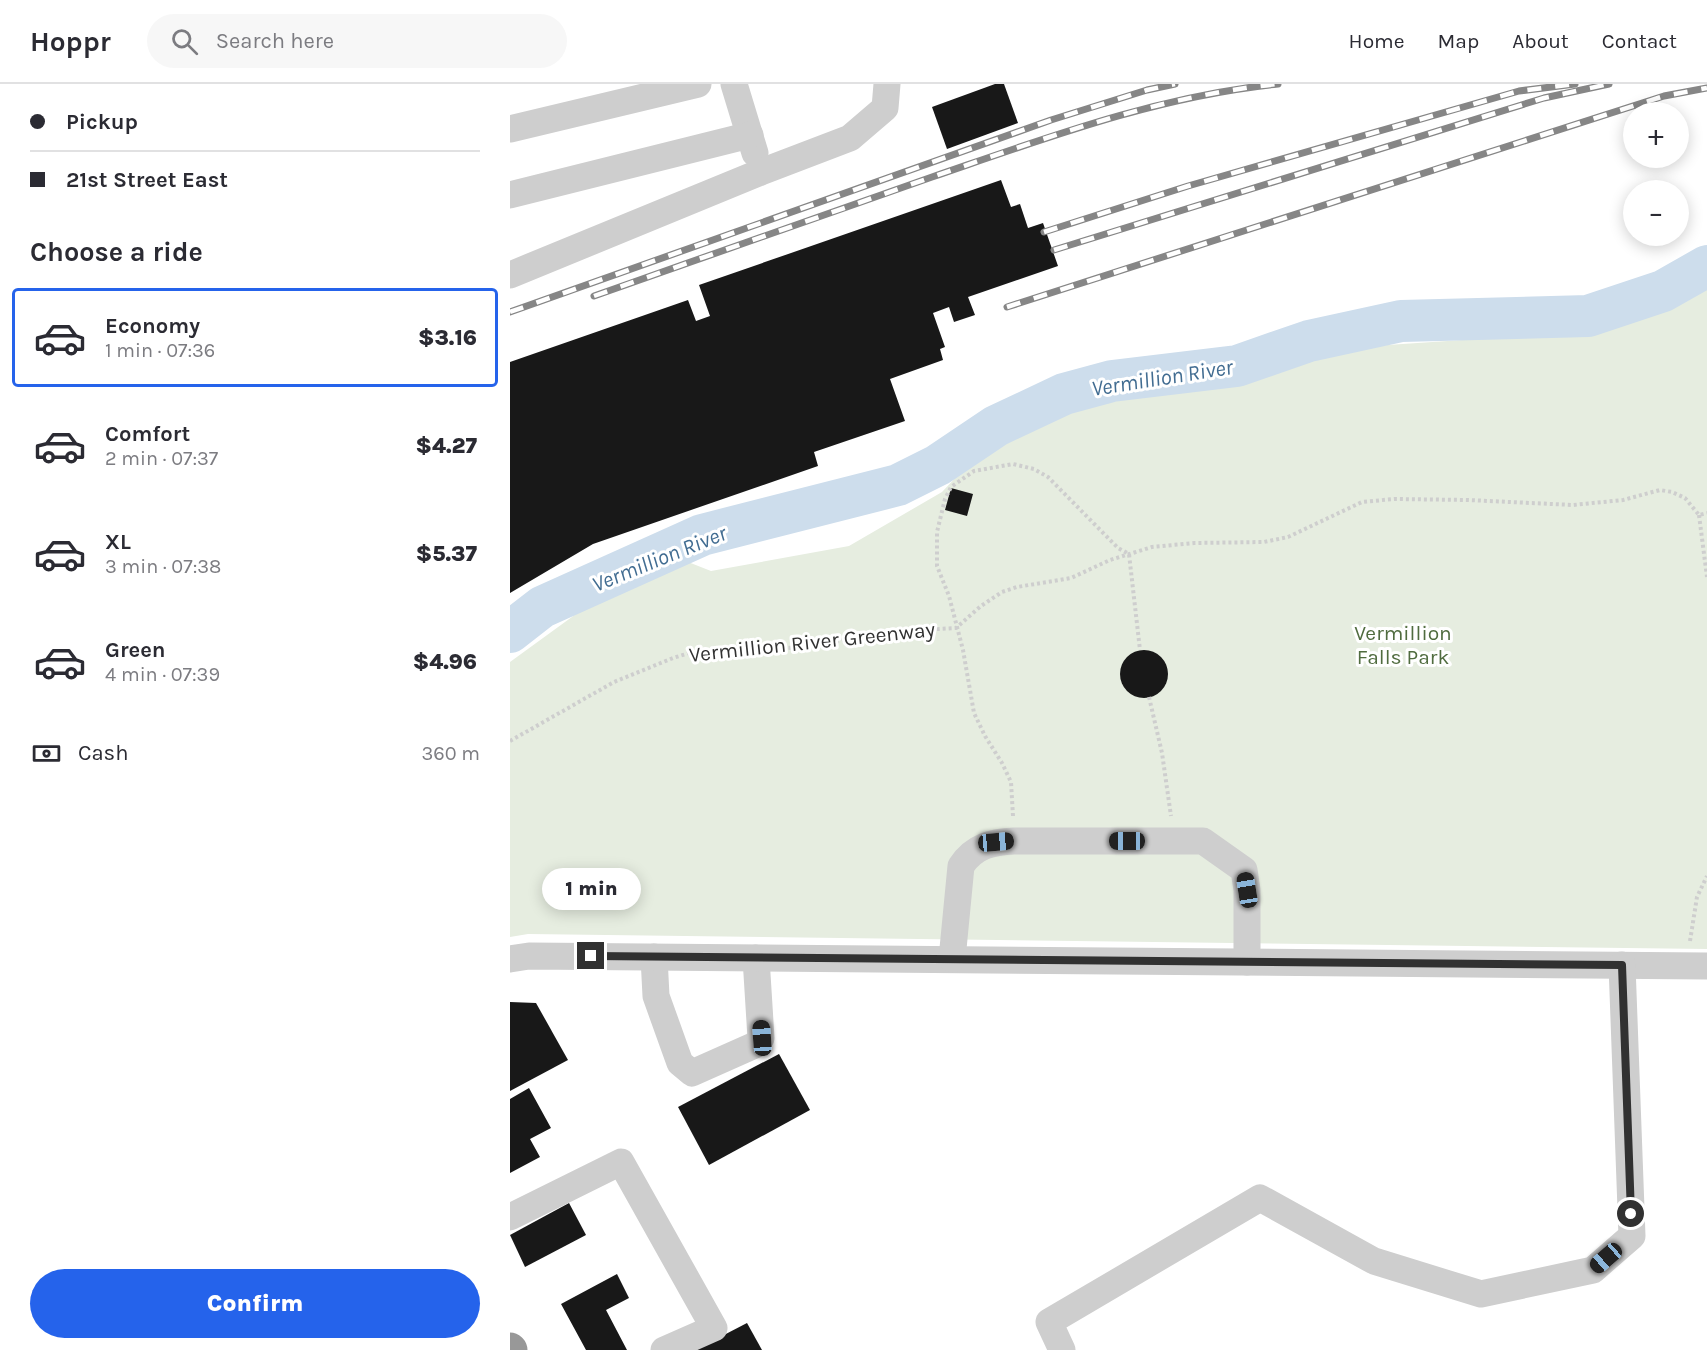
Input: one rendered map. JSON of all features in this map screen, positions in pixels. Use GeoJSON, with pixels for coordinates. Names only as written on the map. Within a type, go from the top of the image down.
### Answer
{"type":"FeatureCollection","features":[{"type":"Feature","properties":{"kind":"street"},"geometry":{"type":"LineString","coordinates":[[510,129],[698,84]]}},
{"type":"Feature","properties":{"kind":"street"},"geometry":{"type":"LineString","coordinates":[[734,84],[761,172]]}},
{"type":"Feature","properties":{"kind":"street"},"geometry":{"type":"LineString","coordinates":[[510,276],[761,172],[850,138],[885,108],[887,84]]}},
{"type":"Feature","properties":{"kind":"street"},"geometry":{"type":"LineString","coordinates":[[510,195],[750,135]]}},
{"type":"Feature","properties":{"kind":"street"},"geometry":{"type":"LineString","coordinates":[[952,959],[962,866],[969,855],[980,847],[996,842],[1014,841],[1203,841],[1244,870],[1247,890],[1247,962]]}},
{"type":"Feature","properties":{"kind":"street"},"geometry":{"type":"LineString","coordinates":[[510,959],[529,956],[1707,966]]}},
{"type":"Feature","properties":{"kind":"street"},"geometry":{"type":"LineString","coordinates":[[654,957],[656,996],[680,1063],[692,1073],[755,1045],[762,1038],[756,958]]}},
{"type":"Feature","properties":{"kind":"street"},"geometry":{"type":"LineString","coordinates":[[1062,1350],[1048,1322],[1260,1198],[1374,1261],[1481,1294],[1593,1270],[1632,1236],[1622,965]]}},
{"type":"Feature","properties":{"kind":"street"},"geometry":{"type":"LineString","coordinates":[[510,1217],[621,1162],[714,1328],[664,1350]]}},
{"type":"Feature","properties":{"kind":"path"},"geometry":{"type":"LineString","coordinates":[[1014,841],[1011,782],[974,713],[963,650],[949,596],[937,566],[937,532],[942,509],[951,487],[974,471],[1013,464],[1034,469],[1048,477],[1118,548],[1129,554],[1140,650]]}},
{"type":"Feature","properties":{"kind":"path","name":"Vermillion River Greenway"},"geometry":{"type":"LineString","coordinates":[[510,741],[614,682],[654,664],[696,651],[730,647],[799,648],[827,644],[870,633],[956,628],[981,606],[1002,592],[1017,587],[1071,578],[1152,547],[1194,543],[1264,542],[1288,537],[1362,502],[1394,499],[1468,500],[1573,506],[1623,500],[1660,490],[1685,498],[1699,514]]}},
{"type":"Feature","properties":{"kind":"path"},"geometry":{"type":"LineString","coordinates":[[1707,513],[1699,514],[1707,578]]}},
{"type":"Feature","properties":{"kind":"path"},"geometry":{"type":"LineString","coordinates":[[1149,697],[1166,772],[1172,841]]}},
{"type":"Feature","properties":{"kind":"path"},"geometry":{"type":"LineString","coordinates":[[1690,942],[1697,897],[1707,876]]}},
{"type":"Feature","properties":{"kind":"green space","name":"Vermillion Falls Park"},"geometry":{"type":"Polygon","coordinates":[[[1707,276],[1707,949],[528,934],[510,937],[510,662],[587,606],[683,560],[711,571],[849,546],[942,492],[992,439],[1056,406],[1255,372],[1313,350],[1597,331],[1707,276]]]}},
{"type":"Feature","properties":{"kind":"building"},"geometry":{"type":"Polygon","coordinates":[[[995,84],[1004,84],[1018,123],[947,149],[932,107],[995,84]]]}},
{"type":"Feature","properties":{"kind":"building"},"geometry":{"type":"Polygon","coordinates":[[[1001,180],[1011,207],[1020,204],[1028,228],[1043,223],[1058,266],[968,297],[975,315],[954,322],[949,307],[933,313],[945,347],[940,349],[943,360],[890,379],[905,421],[814,452],[818,466],[593,544],[510,593],[510,362],[688,300],[696,321],[710,316],[699,285],[1001,180]]]}},
{"type":"Feature","properties":{"kind":"building"},"geometry":{"type":"Polygon","coordinates":[[[951,488],[973,494],[967,516],[945,510],[951,488]]]}},
{"type":"Feature","properties":{"kind":"building"},"geometry":{"type":"Polygon","coordinates":[[[1139,650],[1149,650],[1161,657],[1168,669],[1168,679],[1161,691],[1149,698],[1139,698],[1124,687],[1120,679],[1120,669],[1131,654],[1139,650]]]}},
{"type":"Feature","properties":{"kind":"building"},"geometry":{"type":"Polygon","coordinates":[[[510,1002],[536,1003],[568,1060],[510,1091],[510,1002]]]}},
{"type":"Feature","properties":{"kind":"building"},"geometry":{"type":"Polygon","coordinates":[[[779,1054],[810,1110],[709,1165],[678,1107],[779,1054]]]}},
{"type":"Feature","properties":{"kind":"building"},"geometry":{"type":"Polygon","coordinates":[[[529,1088],[551,1128],[530,1139],[540,1157],[510,1173],[510,1099],[529,1088]]]}},
{"type":"Feature","properties":{"kind":"building"},"geometry":{"type":"Polygon","coordinates":[[[569,1203],[586,1235],[525,1267],[510,1235],[569,1203]]]}},
{"type":"Feature","properties":{"kind":"building"},"geometry":{"type":"Polygon","coordinates":[[[617,1274],[629,1298],[606,1310],[627,1350],[586,1350],[561,1304],[617,1274]]]}},
{"type":"Feature","properties":{"kind":"building"},"geometry":{"type":"Polygon","coordinates":[[[747,1323],[762,1350],[695,1350],[747,1323]]]}},
{"type":"Feature","properties":{"kind":"waterway","name":"Vermillion River"},"geometry":{"type":"LineString","coordinates":[[510,632],[542,607],[702,535],[898,485],[938,465],[996,426],[1064,394],[1112,381],[1237,366],[1309,341],[1401,321],[1588,316],[1663,291],[1707,266]]}},
{"type":"Feature","properties":{"kind":"railway"},"geometry":{"type":"LineString","coordinates":[[510,312],[1051,120],[1147,90],[1175,84]]}},
{"type":"Feature","properties":{"kind":"railway"},"geometry":{"type":"LineString","coordinates":[[594,296],[932,177],[1103,120],[1189,98],[1278,84]]}},
{"type":"Feature","properties":{"kind":"railway"},"geometry":{"type":"LineString","coordinates":[[1044,232],[1188,186],[1519,91],[1575,84]]}},
{"type":"Feature","properties":{"kind":"railway"},"geometry":{"type":"LineString","coordinates":[[1054,250],[1544,98],[1609,84]]}},
{"type":"Feature","properties":{"kind":"railway"},"geometry":{"type":"LineString","coordinates":[[1007,307],[1664,96],[1707,88]]}},
{"type":"Feature","properties":{"kind":"route"},"geometry":{"type":"LineString","coordinates":[[591,956],[1622,965],[1631,1214]]}}]}
